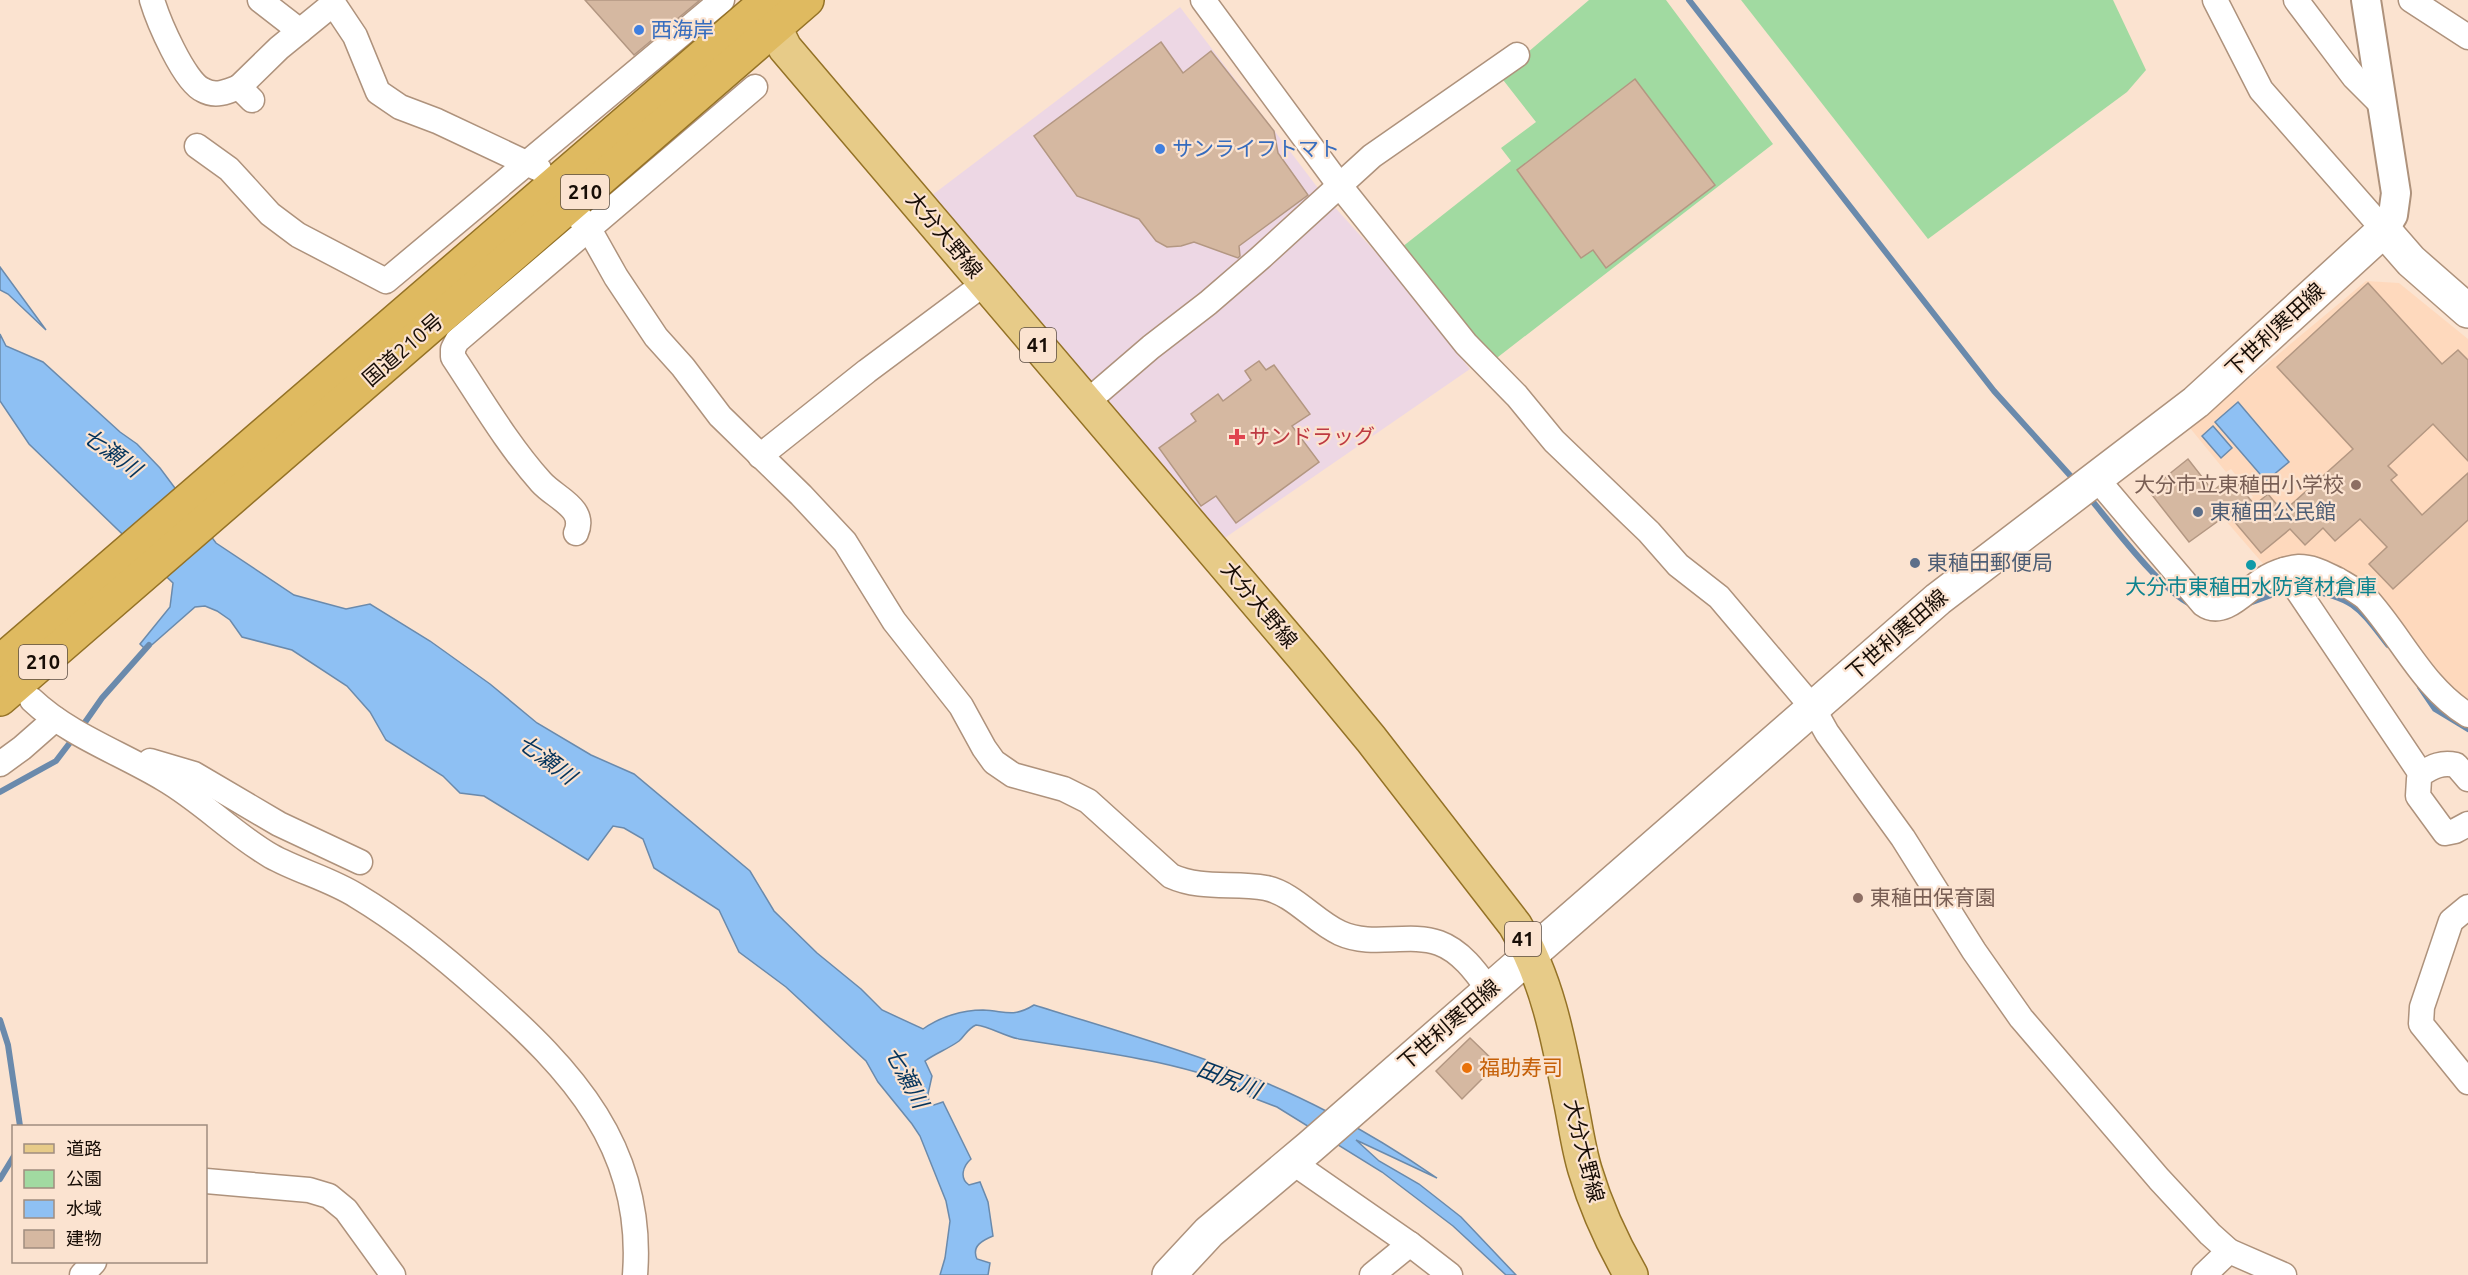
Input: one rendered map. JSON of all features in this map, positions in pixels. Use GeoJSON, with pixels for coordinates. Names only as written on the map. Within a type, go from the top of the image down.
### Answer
{"type":"FeatureCollection","features":[{"type":"Feature","properties":{"kind":"highway","name":"国道210号"},"geometry":{"type":"LineString","coordinates":[[0,662],[76,615],[354,374],[571,206],[771,9],[807,0]]}},
{"type":"Feature","properties":{"kind":"highway","name":"国道210号"},"geometry":{"type":"LineString","coordinates":[[16,700],[76,615]]}},
{"type":"Feature","properties":{"kind":"main road","name":"大分大野線"},"geometry":{"type":"LineString","coordinates":[[771,9],[785,48],[1371,739],[1504,909],[1532,954],[1543,983],[1560,1048],[1584,1169],[1603,1220],[1631,1275]]}},
{"type":"Feature","properties":{"kind":"main road"},"geometry":{"type":"LineString","coordinates":[[2384,230],[2411,261],[2468,311]]}},
{"type":"Feature","properties":{"kind":"main road","name":"下世利寒田線"},"geometry":{"type":"LineString","coordinates":[[1301,1155],[1938,599],[2196,402],[2384,230]]}},
{"type":"Feature","properties":{"kind":"main road"},"geometry":{"type":"LineString","coordinates":[[1169,1275],[1209,1233],[1301,1155]]}},
{"type":"Feature","properties":{"kind":"street"},"geometry":{"type":"LineString","coordinates":[[152,0],[185,72],[201,90],[217,94],[246,94],[300,30],[332,2],[355,36],[378,92],[400,106],[538,168],[571,206],[650,330],[683,367],[720,416],[808,502],[845,543],[894,621],[954,695],[984,748],[1003,769],[1024,779],[1064,789],[1088,801],[1164,871],[1181,881],[1203,885],[1266,888],[1287,897],[1329,927],[1351,937],[1380,941],[1425,940],[1440,944],[1467,963],[1489,990]]}},
{"type":"Feature","properties":{"kind":"street"},"geometry":{"type":"LineString","coordinates":[[260,0],[300,30]]}},
{"type":"Feature","properties":{"kind":"street"},"geometry":{"type":"LineString","coordinates":[[197,146],[229,169],[270,214],[298,235],[386,281],[722,0]]}},
{"type":"Feature","properties":{"kind":"street"},"geometry":{"type":"LineString","coordinates":[[1203,0],[1340,186],[1477,357],[1517,396],[1554,441],[1649,532],[1678,565],[1719,597],[1813,708],[1827,733],[1926,871],[1974,951],[2009,1002],[2159,1179],[2229,1251],[2284,1275]]}},
{"type":"Feature","properties":{"kind":"street"},"geometry":{"type":"LineString","coordinates":[[2215,0],[2261,90],[2384,230],[2393,214],[2396,193],[2366,0]]}},
{"type":"Feature","properties":{"kind":"street"},"geometry":{"type":"LineString","coordinates":[[2296,0],[2354,76],[2382,105]]}},
{"type":"Feature","properties":{"kind":"street"},"geometry":{"type":"LineString","coordinates":[[2411,0],[2468,37]]}},
{"type":"Feature","properties":{"kind":"street"},"geometry":{"type":"LineString","coordinates":[[1087,402],[1150,347],[1208,303],[1372,156],[1517,55]]}},
{"type":"Feature","properties":{"kind":"street"},"geometry":{"type":"LineString","coordinates":[[576,533],[580,524],[578,516],[570,506],[544,486],[520,458],[453,357],[453,349],[457,341],[571,206],[755,87]]}},
{"type":"Feature","properties":{"kind":"street"},"geometry":{"type":"LineString","coordinates":[[760,456],[867,371],[985,283]]}},
{"type":"Feature","properties":{"kind":"street"},"geometry":{"type":"LineString","coordinates":[[2096,478],[2203,604],[2210,609],[2220,609],[2266,577],[2284,570],[2296,567],[2316,570],[2359,592],[2372,604],[2438,690],[2468,715]]}},
{"type":"Feature","properties":{"kind":"street"},"geometry":{"type":"LineString","coordinates":[[2284,570],[2421,774]]}},
{"type":"Feature","properties":{"kind":"street"},"geometry":{"type":"LineString","coordinates":[[16,700],[130,759],[199,802],[258,848],[286,864],[343,888],[380,911],[450,963],[528,1031],[567,1072],[599,1117],[620,1161],[634,1216],[637,1246],[635,1275]]}},
{"type":"Feature","properties":{"kind":"street"},"geometry":{"type":"LineString","coordinates":[[0,765],[55,719]]}},
{"type":"Feature","properties":{"kind":"street"},"geometry":{"type":"LineString","coordinates":[[130,759],[172,766],[194,774],[279,824],[360,862]]}},
{"type":"Feature","properties":{"kind":"street"},"geometry":{"type":"LineString","coordinates":[[2468,779],[2462,770],[2449,764],[2431,767],[2421,774],[2418,796],[2442,831],[2450,833],[2468,824]]}},
{"type":"Feature","properties":{"kind":"street"},"geometry":{"type":"LineString","coordinates":[[2468,907],[2451,921],[2422,1007],[2421,1024],[2468,1082]]}},
{"type":"Feature","properties":{"kind":"street"},"geometry":{"type":"LineString","coordinates":[[1301,1155],[1450,1275]]}},
{"type":"Feature","properties":{"kind":"street"},"geometry":{"type":"LineString","coordinates":[[207,1181],[309,1190],[329,1196],[346,1210],[393,1275]]}},
{"type":"Feature","properties":{"kind":"street"},"geometry":{"type":"LineString","coordinates":[[367,1241],[369,1275]]}},
{"type":"Feature","properties":{"kind":"street"},"geometry":{"type":"LineString","coordinates":[[1372,1275],[1410,1244]]}},
{"type":"Feature","properties":{"kind":"street"},"geometry":{"type":"LineString","coordinates":[[2204,1275],[2229,1251]]}},
{"type":"Feature","properties":{"kind":"street"},"geometry":{"type":"LineString","coordinates":[[82,1275],[93,1263]]}},
{"type":"Feature","properties":{"kind":"shaded area"},"geometry":{"type":"Polygon","coordinates":[[[1180,7],[1321,192],[1388,266],[1470,369],[1219,542],[927,199],[1180,7]]]}},
{"type":"Feature","properties":{"kind":"shaded area","name":"大分市立東稙田小学校"},"geometry":{"type":"Polygon","coordinates":[[[2366,281],[2399,283],[2468,339],[2468,705],[2457,698],[2384,605],[2265,566],[2226,521],[2253,497],[2231,469],[2226,472],[2190,428],[2366,281]]]}},
{"type":"Feature","properties":{"kind":"green space"},"geometry":{"type":"Polygon","coordinates":[[[1589,0],[1666,0],[1773,144],[1489,364],[1397,251],[1511,161],[1501,148],[1536,122],[1500,76],[1589,0]]]}},
{"type":"Feature","properties":{"kind":"green space"},"geometry":{"type":"Polygon","coordinates":[[[1741,0],[2113,0],[2146,70],[2127,92],[1928,239],[1741,0]]]}},
{"type":"Feature","properties":{"kind":"water"},"geometry":{"type":"Polygon","coordinates":[[[0,267],[46,330],[8,294],[0,290],[0,267]]]}},
{"type":"Feature","properties":{"kind":"water"},"geometry":{"type":"Polygon","coordinates":[[[0,334],[6,346],[43,362],[120,432],[137,444],[160,468],[216,543],[294,595],[346,609],[370,604],[430,641],[490,684],[537,723],[591,755],[634,774],[750,871],[774,911],[817,953],[861,989],[882,1010],[923,1029],[959,1013],[983,1010],[1015,1013],[1034,1005],[1184,1052],[1294,1095],[1384,1144],[1437,1178],[1356,1140],[1379,1161],[1419,1184],[1461,1217],[1516,1275],[1506,1275],[1453,1226],[1382,1172],[1277,1107],[1248,1096],[1252,1092],[1196,1072],[1138,1058],[1019,1039],[976,1025],[970,1028],[959,1041],[925,1061],[932,1076],[928,1094],[929,1102],[934,1105],[943,1102],[971,1159],[964,1168],[964,1179],[969,1185],[980,1182],[988,1202],[993,1236],[979,1244],[976,1254],[977,1259],[990,1263],[988,1275],[940,1275],[945,1258],[950,1221],[946,1201],[920,1136],[912,1124],[878,1082],[866,1061],[786,987],[739,952],[719,910],[654,868],[643,839],[624,828],[613,826],[588,860],[484,796],[460,793],[443,776],[386,740],[370,712],[347,686],[292,650],[242,637],[230,620],[205,606],[195,607],[146,650],[140,644],[170,607],[173,583],[29,444],[0,401],[0,334]]]}},
{"type":"Feature","properties":{"kind":"water"},"geometry":{"type":"Polygon","coordinates":[[[2238,402],[2289,462],[2266,481],[2215,422],[2238,402]]]}},
{"type":"Feature","properties":{"kind":"water"},"geometry":{"type":"Polygon","coordinates":[[[2213,426],[2232,448],[2221,458],[2202,436],[2213,426]]]}},
{"type":"Feature","properties":{"kind":"building","name":"西海岸"},"geometry":{"type":"Polygon","coordinates":[[[585,0],[700,0],[634,55],[585,0]]]}},
{"type":"Feature","properties":{"kind":"building","name":"サンライフトマト"},"geometry":{"type":"Polygon","coordinates":[[[1161,42],[1183,73],[1211,51],[1274,131],[1278,153],[1308,195],[1239,246],[1240,256],[1238,258],[1194,242],[1167,247],[1156,241],[1139,219],[1077,196],[1034,136],[1161,42]]]}},
{"type":"Feature","properties":{"kind":"building"},"geometry":{"type":"Polygon","coordinates":[[[1635,79],[1715,185],[1606,268],[1593,250],[1581,258],[1517,170],[1635,79]]]}},
{"type":"Feature","properties":{"kind":"building"},"geometry":{"type":"Polygon","coordinates":[[[2368,283],[2442,364],[2458,350],[2468,360],[2468,461],[2433,424],[2388,466],[2397,475],[2391,480],[2422,515],[2468,473],[2468,520],[2393,589],[2369,564],[2387,547],[2360,519],[2335,541],[2323,528],[2305,545],[2290,529],[2261,553],[2228,514],[2189,542],[2152,495],[2167,484],[2163,479],[2188,459],[2213,491],[2231,476],[2253,503],[2255,501],[2257,503],[2268,494],[2283,512],[2353,449],[2277,367],[2368,283]]]}},
{"type":"Feature","properties":{"kind":"building","name":"サンドラッグ"},"geometry":{"type":"Polygon","coordinates":[[[1259,361],[1266,370],[1274,365],[1310,414],[1292,426],[1319,462],[1236,523],[1216,496],[1201,506],[1159,448],[1196,421],[1191,414],[1218,394],[1223,401],[1251,380],[1245,371],[1259,361]]]}},
{"type":"Feature","properties":{"kind":"building","name":"福助寿司"},"geometry":{"type":"Polygon","coordinates":[[[1470,1038],[1497,1064],[1462,1099],[1436,1071],[1470,1038]]]}},
{"type":"Feature","properties":{"kind":"waterway"},"geometry":{"type":"LineString","coordinates":[[1689,0],[1994,391],[2076,482]]}},
{"type":"Feature","properties":{"kind":"waterway"},"geometry":{"type":"LineString","coordinates":[[2089,497],[2156,576],[2184,601],[2196,606]]}},
{"type":"Feature","properties":{"kind":"waterway"},"geometry":{"type":"LineString","coordinates":[[2244,605],[2290,588]]}},
{"type":"Feature","properties":{"kind":"waterway"},"geometry":{"type":"LineString","coordinates":[[2306,590],[2335,596],[2346,601],[2370,622],[2388,645]]}},
{"type":"Feature","properties":{"kind":"waterway"},"geometry":{"type":"LineString","coordinates":[[81,728],[102,698],[149,645]]}},
{"type":"Feature","properties":{"kind":"waterway"},"geometry":{"type":"LineString","coordinates":[[2420,687],[2435,709],[2468,729]]}},
{"type":"Feature","properties":{"kind":"waterway"},"geometry":{"type":"LineString","coordinates":[[0,792],[56,761],[75,736]]}},
{"type":"Feature","properties":{"kind":"waterway"},"geometry":{"type":"LineString","coordinates":[[0,1020],[8,1045],[20,1125]]}},
{"type":"Feature","properties":{"kind":"waterway"},"geometry":{"type":"LineString","coordinates":[[0,1179],[12,1159]]}},
{"type":"Feature","properties":{"kind":"place","name":"西海岸"},"geometry":{"type":"Point","coordinates":[639,30]}},
{"type":"Feature","properties":{"kind":"place","name":"サンライフトマト"},"geometry":{"type":"Point","coordinates":[1160,149]}},
{"type":"Feature","properties":{"kind":"place","name":"サンドラッグ"},"geometry":{"type":"Point","coordinates":[1237,437]}},
{"type":"Feature","properties":{"kind":"place","name":"大分市立東稙田小学校"},"geometry":{"type":"Point","coordinates":[2356,485]}},
{"type":"Feature","properties":{"kind":"place","name":"東稙田公民館"},"geometry":{"type":"Point","coordinates":[2198,512]}},
{"type":"Feature","properties":{"kind":"place","name":"東稙田郵便局"},"geometry":{"type":"Point","coordinates":[1915,563]}},
{"type":"Feature","properties":{"kind":"place","name":"大分市東稙田水防資材倉庫"},"geometry":{"type":"Point","coordinates":[2251,565]}},
{"type":"Feature","properties":{"kind":"place","name":"東稙田保育園"},"geometry":{"type":"Point","coordinates":[1858,898]}},
{"type":"Feature","properties":{"kind":"place","name":"福助寿司"},"geometry":{"type":"Point","coordinates":[1467,1068]}},
{"type":"Feature","properties":{"kind":"water label","name":"七瀬川"},"geometry":{"type":"Point","coordinates":[112,452]}},
{"type":"Feature","properties":{"kind":"water label","name":"七瀬川"},"geometry":{"type":"Point","coordinates":[547,759]}},
{"type":"Feature","properties":{"kind":"water label","name":"七瀬川"},"geometry":{"type":"Point","coordinates":[907,1077]}},
{"type":"Feature","properties":{"kind":"water label","name":"田尻川"},"geometry":{"type":"Point","coordinates":[1229,1079]}}]}
